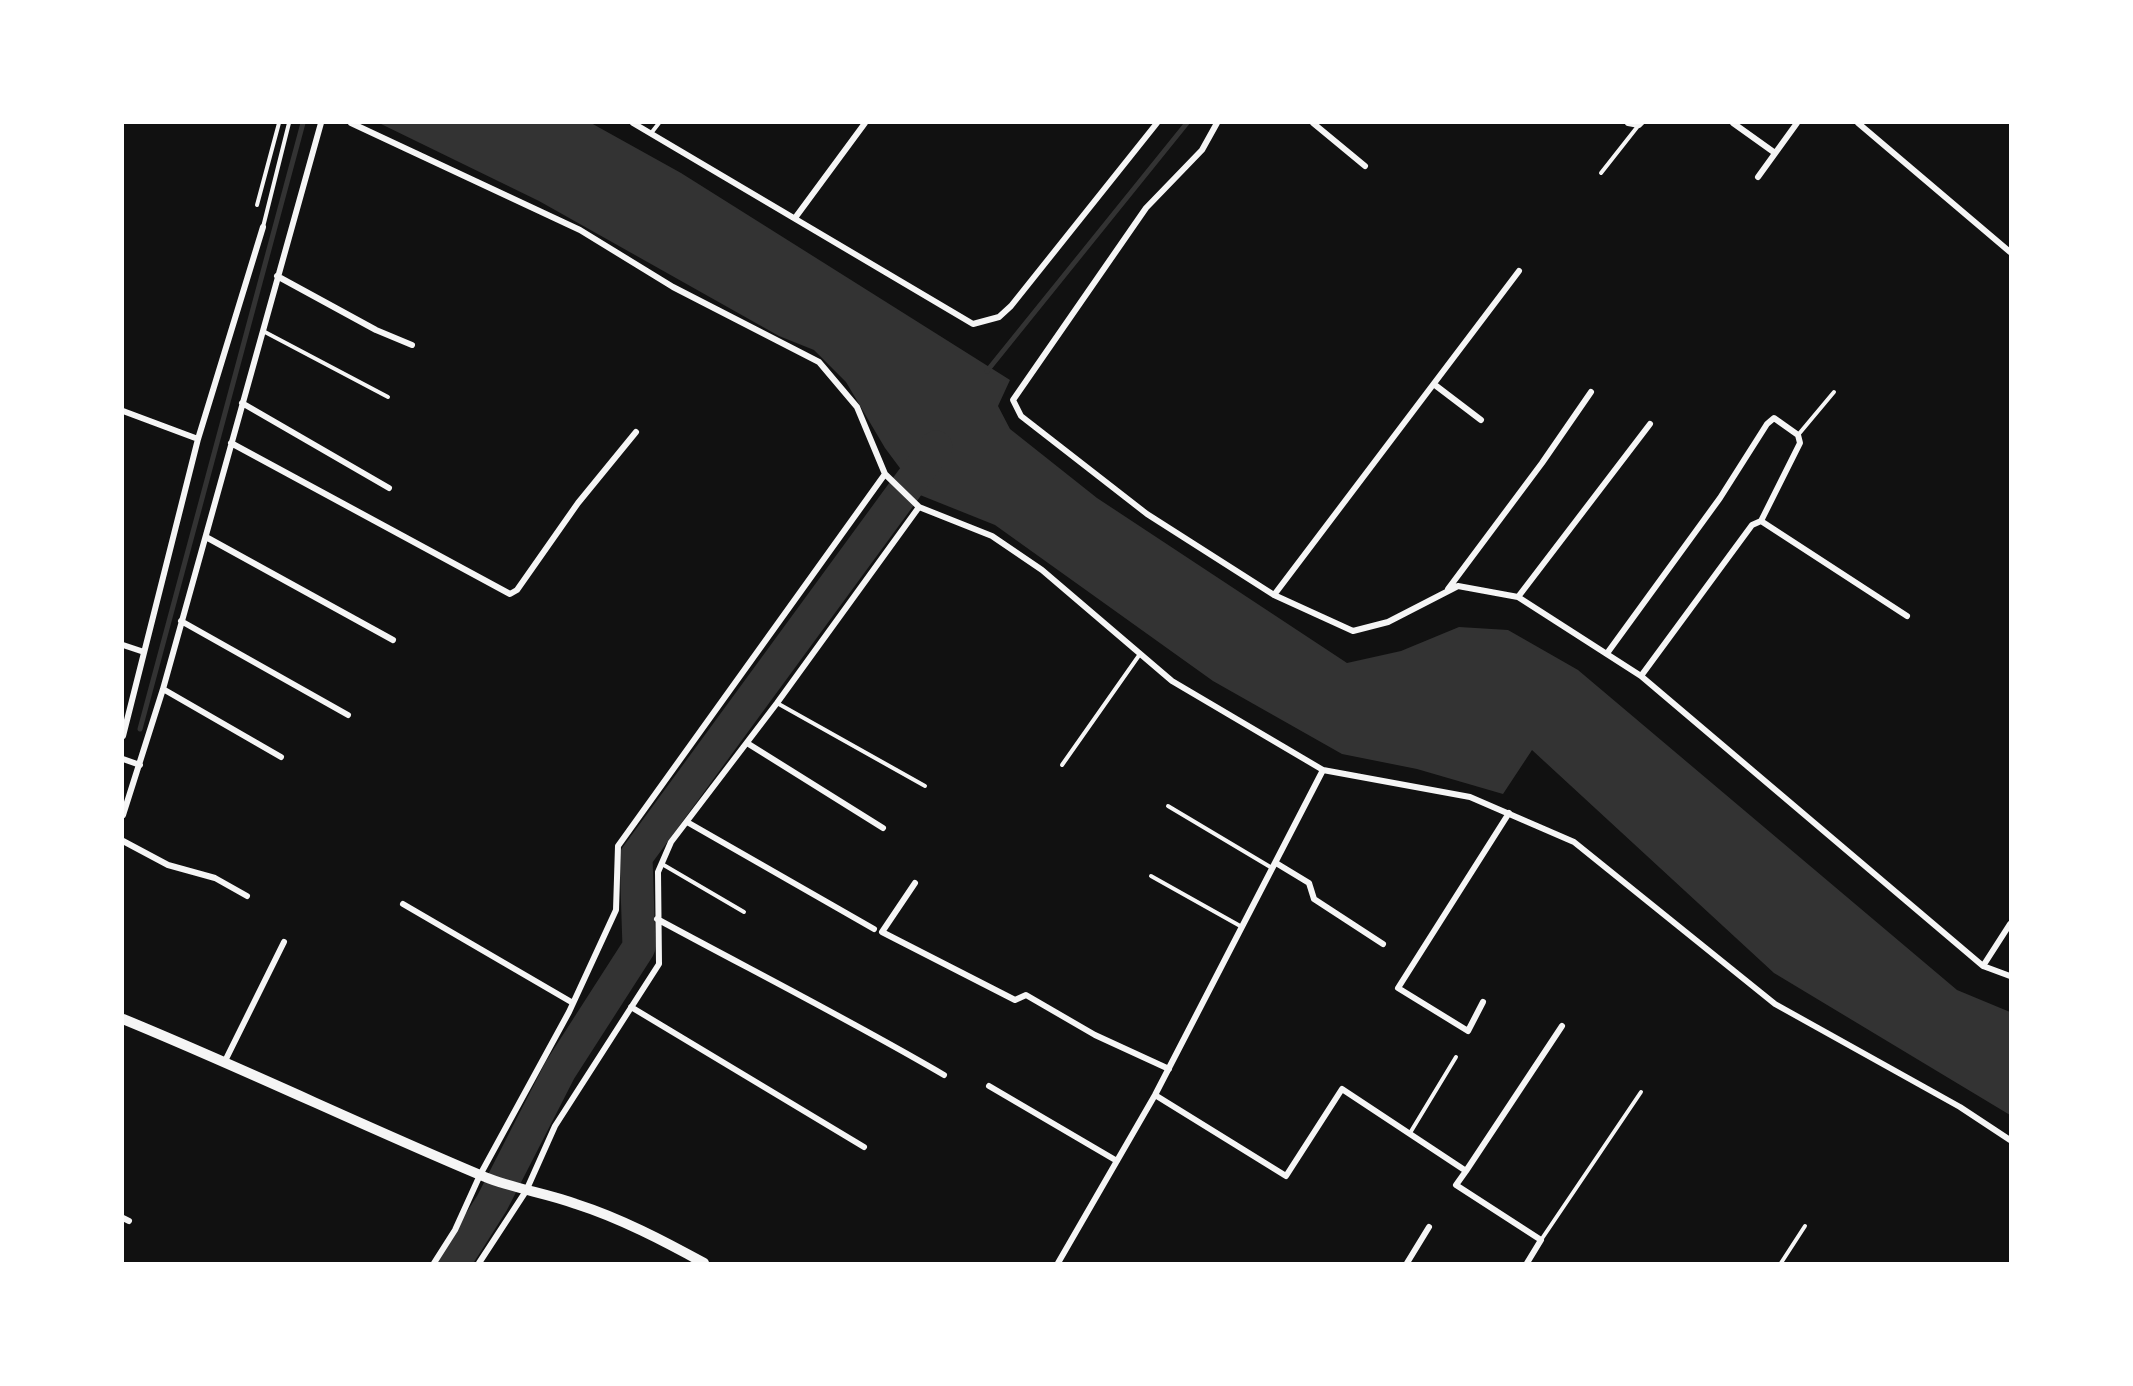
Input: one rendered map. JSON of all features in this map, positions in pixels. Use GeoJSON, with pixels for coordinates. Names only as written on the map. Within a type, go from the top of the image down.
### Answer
{"type":"FeatureCollection","features":[{"type":"Feature","properties":{"kind":"street"},"geometry":{"type":"LineString","coordinates":[[123,814],[163,689],[321,123]]}},
{"type":"Feature","properties":{"kind":"street"},"geometry":{"type":"LineString","coordinates":[[351,123],[580,230],[673,287],[819,362],[857,407],[885,474],[919,507],[992,536],[1042,570],[1172,681],[1323,770],[1470,797],[1574,842],[1775,1004],[1960,1107],[2010,1140]]}},
{"type":"Feature","properties":{"kind":"street"},"geometry":{"type":"LineString","coordinates":[[633,123],[652,132],[973,324],[999,317],[1011,306],[1156,123]]}},
{"type":"Feature","properties":{"kind":"street"},"geometry":{"type":"LineString","coordinates":[[795,218],[865,123]]}},
{"type":"Feature","properties":{"kind":"street"},"geometry":{"type":"LineString","coordinates":[[1217,123],[1202,150],[1146,208],[1013,400],[1021,416],[1148,514],[1274,595],[1353,631],[1388,622],[1458,586],[1518,597],[1608,652],[1641,676],[1983,966],[2010,976]]}},
{"type":"Feature","properties":{"kind":"street"},"geometry":{"type":"LineString","coordinates":[[1313,123],[1365,166]]}},
{"type":"Feature","properties":{"kind":"street"},"geometry":{"type":"LineString","coordinates":[[1628,123],[1640,124]]}},
{"type":"Feature","properties":{"kind":"street"},"geometry":{"type":"LineString","coordinates":[[1733,123],[1775,153]]}},
{"type":"Feature","properties":{"kind":"street"},"geometry":{"type":"LineString","coordinates":[[1758,177],[1797,123]]}},
{"type":"Feature","properties":{"kind":"street"},"geometry":{"type":"LineString","coordinates":[[1858,123],[2010,252]]}},
{"type":"Feature","properties":{"kind":"street"},"geometry":{"type":"LineString","coordinates":[[123,736],[198,439],[263,227]]}},
{"type":"Feature","properties":{"kind":"street"},"geometry":{"type":"LineString","coordinates":[[1274,595],[1519,271]]}},
{"type":"Feature","properties":{"kind":"street"},"geometry":{"type":"LineString","coordinates":[[278,276],[376,330],[412,345]]}},
{"type":"Feature","properties":{"kind":"street"},"geometry":{"type":"LineString","coordinates":[[1435,385],[1481,420]]}},
{"type":"Feature","properties":{"kind":"street"},"geometry":{"type":"LineString","coordinates":[[1445,592],[1542,463],[1591,392]]}},
{"type":"Feature","properties":{"kind":"street"},"geometry":{"type":"LineString","coordinates":[[242,403],[389,488]]}},
{"type":"Feature","properties":{"kind":"street"},"geometry":{"type":"LineString","coordinates":[[123,411],[198,439]]}},
{"type":"Feature","properties":{"kind":"street"},"geometry":{"type":"LineString","coordinates":[[1608,652],[1720,498],[1767,424],[1777,418],[1798,435],[1800,443],[1761,521],[1752,525],[1641,676]]}},
{"type":"Feature","properties":{"kind":"street"},"geometry":{"type":"LineString","coordinates":[[1518,597],[1650,424]]}},
{"type":"Feature","properties":{"kind":"street"},"geometry":{"type":"LineString","coordinates":[[231,443],[510,594],[517,590],[578,503],[636,432]]}},
{"type":"Feature","properties":{"kind":"street"},"geometry":{"type":"LineString","coordinates":[[434,1263],[484,1176],[573,1003],[616,910],[618,846],[885,474]]}},
{"type":"Feature","properties":{"kind":"street"},"geometry":{"type":"LineString","coordinates":[[480,1263],[523,1190],[555,1126],[659,964],[658,872],[671,842],[777,703],[919,507]]}},
{"type":"Feature","properties":{"kind":"street"},"geometry":{"type":"LineString","coordinates":[[1761,521],[1907,616]]}},
{"type":"Feature","properties":{"kind":"street"},"geometry":{"type":"LineString","coordinates":[[206,537],[393,640]]}},
{"type":"Feature","properties":{"kind":"street"},"geometry":{"type":"LineString","coordinates":[[181,621],[348,715]]}},
{"type":"Feature","properties":{"kind":"street"},"geometry":{"type":"LineString","coordinates":[[123,645],[144,652]]}},
{"type":"Feature","properties":{"kind":"street"},"geometry":{"type":"LineString","coordinates":[[163,689],[281,757]]}},
{"type":"Feature","properties":{"kind":"street"},"geometry":{"type":"LineString","coordinates":[[747,743],[883,828]]}},
{"type":"Feature","properties":{"kind":"street"},"geometry":{"type":"LineString","coordinates":[[123,759],[140,765]]}},
{"type":"Feature","properties":{"kind":"street"},"geometry":{"type":"LineString","coordinates":[[1058,1263],[1169,1069],[1323,770]]}},
{"type":"Feature","properties":{"kind":"street"},"geometry":{"type":"LineString","coordinates":[[1483,1002],[1468,1031],[1398,988],[1509,813]]}},
{"type":"Feature","properties":{"kind":"street"},"geometry":{"type":"LineString","coordinates":[[687,822],[874,929]]}},
{"type":"Feature","properties":{"kind":"street"},"geometry":{"type":"LineString","coordinates":[[123,840],[168,865],[215,878],[247,897]]}},
{"type":"Feature","properties":{"kind":"street"},"geometry":{"type":"LineString","coordinates":[[1275,866],[1283,867],[1304,879],[1309,883],[1314,900],[1383,944]]}},
{"type":"Feature","properties":{"kind":"street"},"geometry":{"type":"LineString","coordinates":[[915,884],[882,932],[1015,1000],[1026,995],[1095,1035],[1169,1069]]}},
{"type":"Feature","properties":{"kind":"street"},"geometry":{"type":"LineString","coordinates":[[403,904],[573,1003]]}},
{"type":"Feature","properties":{"kind":"street"},"geometry":{"type":"LineString","coordinates":[[657,918],[799,997],[844,1017],[944,1075]]}},
{"type":"Feature","properties":{"kind":"street"},"geometry":{"type":"LineString","coordinates":[[1983,966],[2010,924]]}},
{"type":"Feature","properties":{"kind":"street"},"geometry":{"type":"LineString","coordinates":[[225,1061],[284,942]]}},
{"type":"Feature","properties":{"kind":"street"},"geometry":{"type":"LineString","coordinates":[[631,1007],[864,1147]]}},
{"type":"Feature","properties":{"kind":"street"},"geometry":{"type":"LineString","coordinates":[[123,1019],[225,1061],[385,1136],[523,1190],[576,1204],[669,1244],[704,1263]]}},
{"type":"Feature","properties":{"kind":"street"},"geometry":{"type":"LineString","coordinates":[[1527,1263],[1542,1240],[1456,1185],[1562,1026]]}},
{"type":"Feature","properties":{"kind":"street"},"geometry":{"type":"LineString","coordinates":[[989,1086],[1117,1161]]}},
{"type":"Feature","properties":{"kind":"street"},"geometry":{"type":"LineString","coordinates":[[1155,1095],[1286,1176],[1342,1089],[1466,1171]]}},
{"type":"Feature","properties":{"kind":"street"},"geometry":{"type":"LineString","coordinates":[[1407,1263],[1429,1227]]}},
{"type":"Feature","properties":{"kind":"lane"},"geometry":{"type":"LineString","coordinates":[[257,205],[279,123]]}},
{"type":"Feature","properties":{"kind":"lane"},"geometry":{"type":"LineString","coordinates":[[263,227],[288,123]]}},
{"type":"Feature","properties":{"kind":"lane"},"geometry":{"type":"LineString","coordinates":[[652,132],[658,123]]}},
{"type":"Feature","properties":{"kind":"lane"},"geometry":{"type":"LineString","coordinates":[[1601,173],[1640,124]]}},
{"type":"Feature","properties":{"kind":"lane"},"geometry":{"type":"LineString","coordinates":[[263,330],[387,397]]}},
{"type":"Feature","properties":{"kind":"lane"},"geometry":{"type":"LineString","coordinates":[[1798,435],[1834,392]]}},
{"type":"Feature","properties":{"kind":"lane"},"geometry":{"type":"LineString","coordinates":[[1062,765],[1140,654]]}},
{"type":"Feature","properties":{"kind":"lane"},"geometry":{"type":"LineString","coordinates":[[777,703],[925,786]]}},
{"type":"Feature","properties":{"kind":"lane"},"geometry":{"type":"LineString","coordinates":[[1168,806],[1275,866]]}},
{"type":"Feature","properties":{"kind":"lane"},"geometry":{"type":"LineString","coordinates":[[661,864],[744,912]]}},
{"type":"Feature","properties":{"kind":"lane"},"geometry":{"type":"LineString","coordinates":[[1151,876],[1242,927]]}},
{"type":"Feature","properties":{"kind":"lane"},"geometry":{"type":"LineString","coordinates":[[1409,1134],[1456,1057]]}},
{"type":"Feature","properties":{"kind":"lane"},"geometry":{"type":"LineString","coordinates":[[1542,1240],[1641,1092]]}},
{"type":"Feature","properties":{"kind":"lane"},"geometry":{"type":"LineString","coordinates":[[1781,1263],[1805,1226]]}},
{"type":"Feature","properties":{"kind":"shaded area"},"geometry":{"type":"Polygon","coordinates":[[[379,123],[591,123],[681,173],[1010,380],[998,406],[1010,429],[1097,498],[1347,663],[1401,651],[1459,627],[1508,630],[1578,670],[1957,990],[2010,1012],[2010,1115],[1774,973],[1532,750],[1503,794],[1417,769],[1342,754],[1213,681],[995,525],[920,495],[885,448],[846,382],[814,350],[779,336],[539,201],[379,123]]]}},
{"type":"Feature","properties":{"kind":"waterway"},"geometry":{"type":"LineString","coordinates":[[140,729],[303,123]]}},
{"type":"Feature","properties":{"kind":"waterway"},"geometry":{"type":"LineString","coordinates":[[987,371],[1187,123]]}},
{"type":"Feature","properties":{"kind":"waterway"},"geometry":{"type":"LineString","coordinates":[[454,1263],[492,1203],[560,1070],[639,947],[636,857],[936,447]]}}]}
